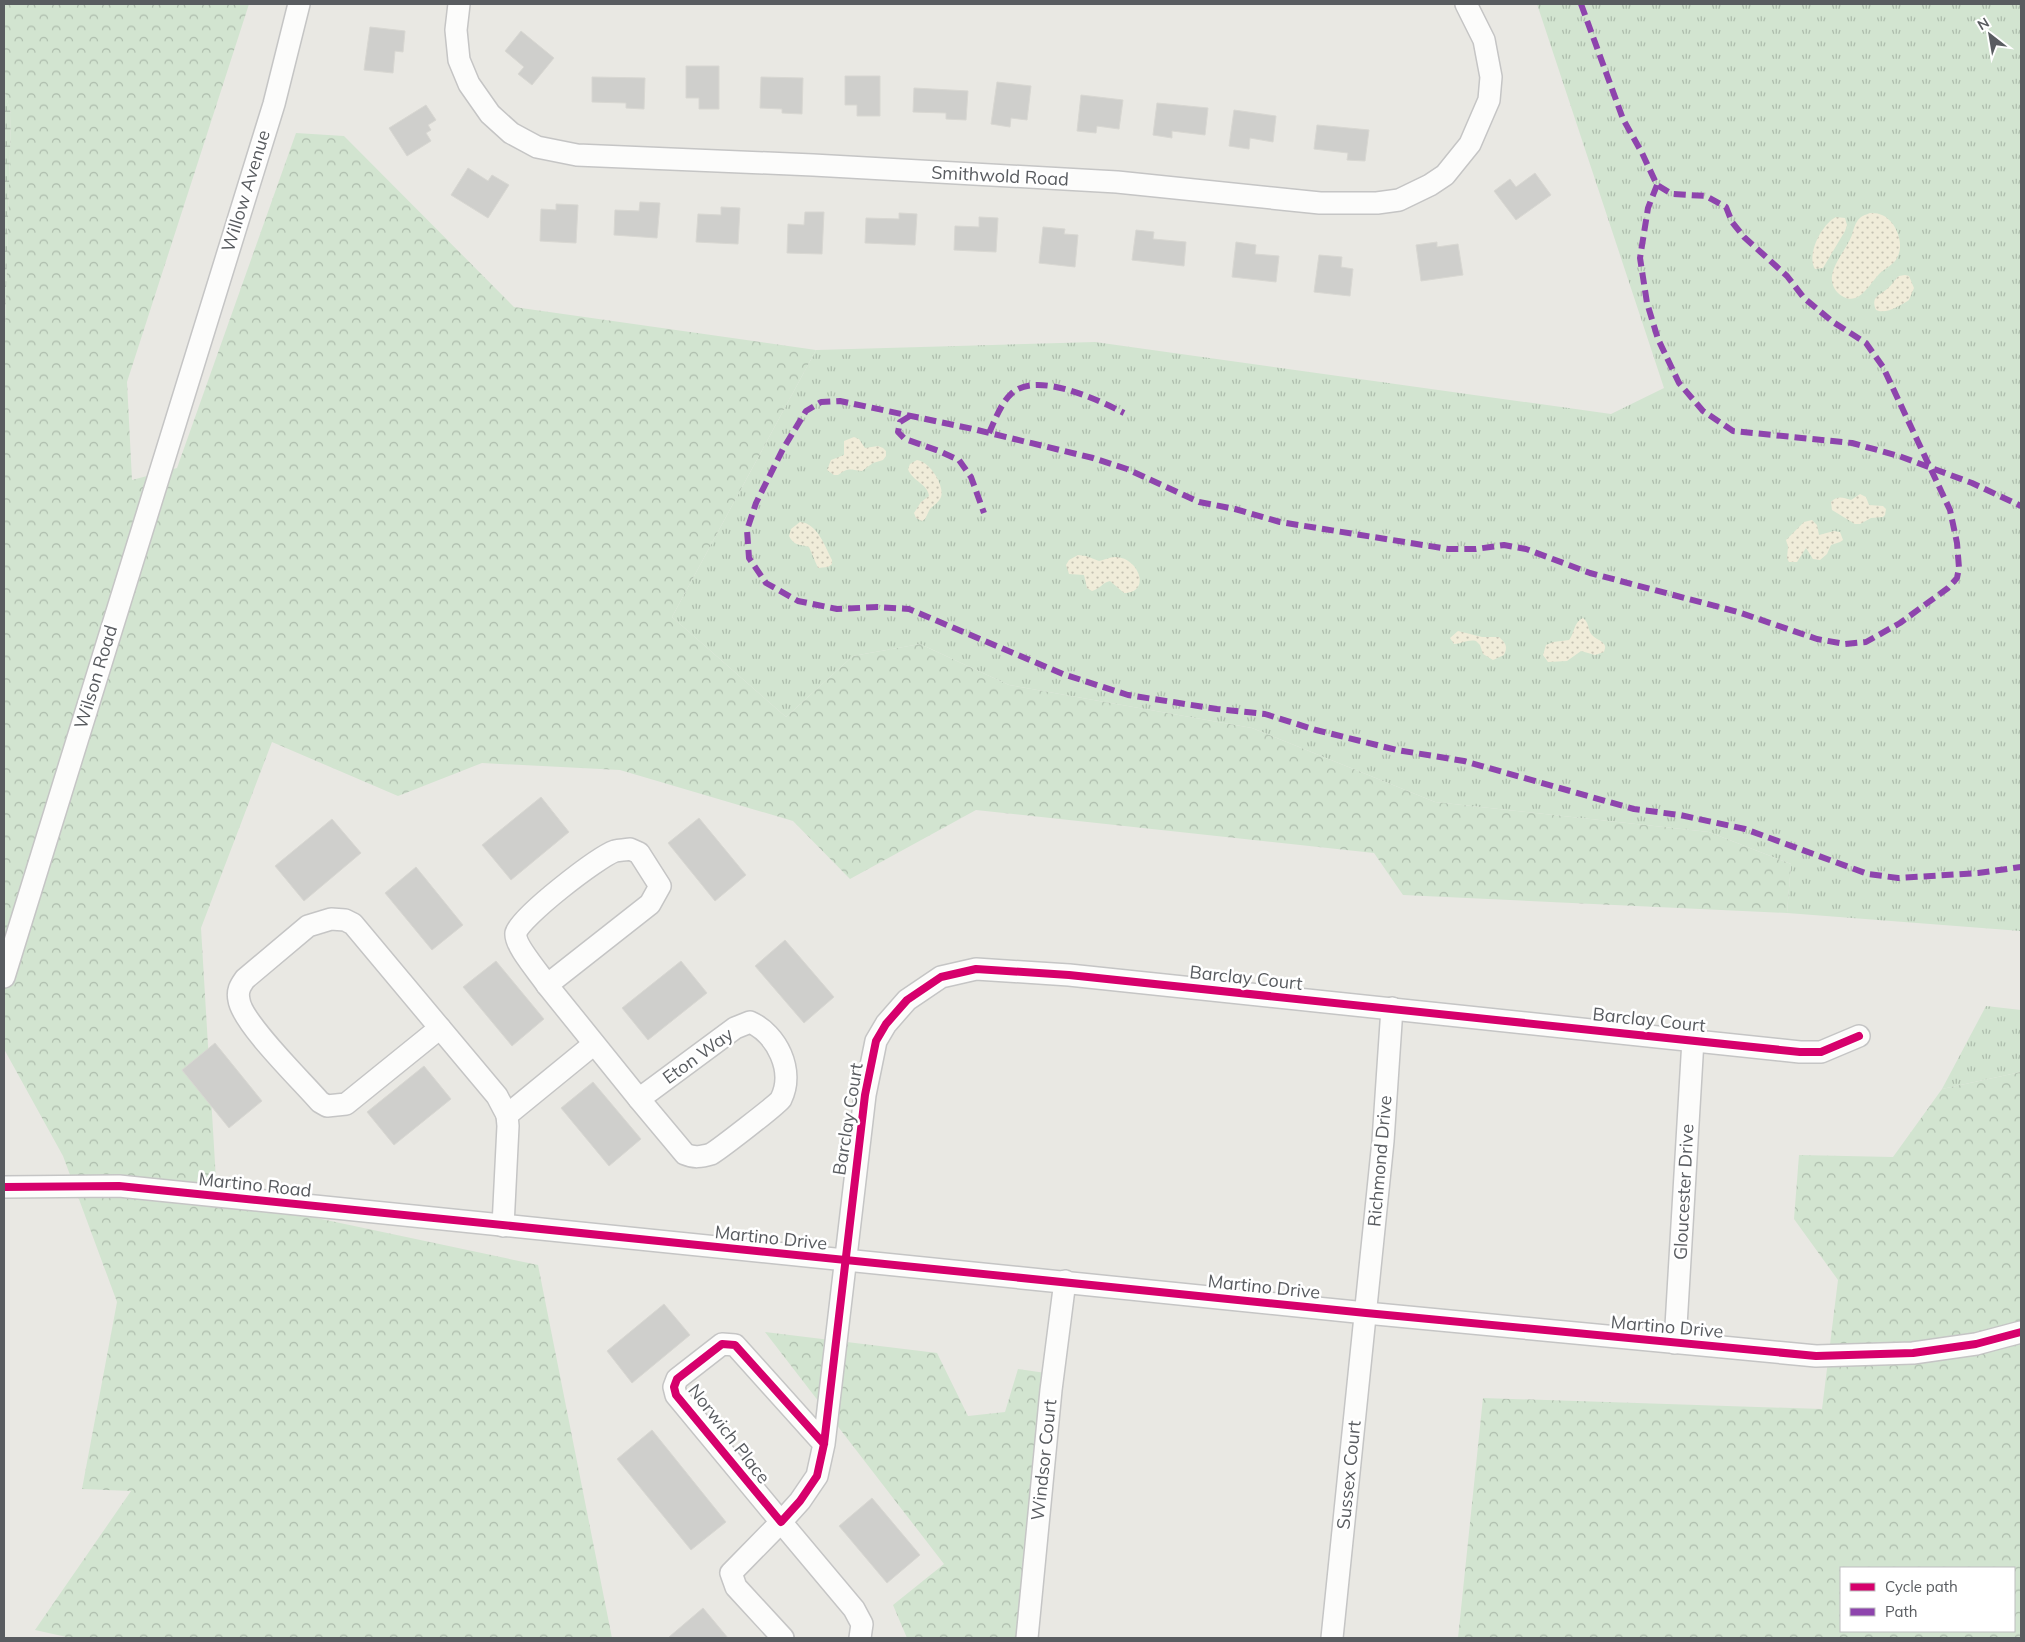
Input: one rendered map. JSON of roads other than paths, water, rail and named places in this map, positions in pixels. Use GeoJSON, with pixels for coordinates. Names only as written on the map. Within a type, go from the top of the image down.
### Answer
{"type":"FeatureCollection","features":[{"type":"Feature","properties":{"kind":"street","name":"Willow Avenue"},"geometry":{"type":"LineString","coordinates":[[188,376],[274,104],[299,4]]}},
{"type":"Feature","properties":{"kind":"street","name":"Smithwold Road"},"geometry":{"type":"LineString","coordinates":[[459,4],[456,30],[459,60],[469,84],[490,114],[511,133],[537,147],[577,155],[1117,182],[1320,203],[1377,203],[1399,200],[1430,185],[1445,175],[1470,144],[1489,100],[1491,77],[1484,40],[1466,4]]}},
{"type":"Feature","properties":{"kind":"street","name":"Wilson Road"},"geometry":{"type":"LineString","coordinates":[[4,977],[188,376]]}},
{"type":"Feature","properties":{"kind":"street","name":"Eton Way"},"geometry":{"type":"LineString","coordinates":[[547,985],[650,904],[660,886],[640,854],[630,849],[615,851],[590,867],[528,916],[516,933],[517,943],[547,985],[594,1044],[639,1099],[685,1154],[694,1158],[712,1153],[780,1101],[786,1079],[786,1067],[782,1055],[761,1026],[750,1022],[735,1028],[639,1099]]}},
{"type":"Feature","properties":{"kind":"street"},"geometry":{"type":"LineString","coordinates":[[440,1028],[346,1104],[328,1106],[320,1102],[247,1020],[238,1001],[238,990],[245,979],[308,926],[331,919],[345,920],[353,924],[497,1096],[507,1116],[503,1226]]}},
{"type":"Feature","properties":{"kind":"street","name":"Barclay Court"},"geometry":{"type":"LineString","coordinates":[[844,1260],[865,1096],[876,1041],[886,1024],[907,1000],[941,977],[976,969],[1069,975],[1800,1052],[1821,1052],[1859,1036]]}},
{"type":"Feature","properties":{"kind":"street","name":"Richmond Drive"},"geometry":{"type":"LineString","coordinates":[[1366,1313],[1384,1141],[1392,1008]]}},
{"type":"Feature","properties":{"kind":"street","name":"Gloucester Drive"},"geometry":{"type":"LineString","coordinates":[[1675,1343],[1693,1040]]}},
{"type":"Feature","properties":{"kind":"street"},"geometry":{"type":"LineString","coordinates":[[507,1116],[594,1044]]}},
{"type":"Feature","properties":{"kind":"street","name":"Martino Road"},"geometry":{"type":"LineString","coordinates":[[4,1188],[118,1186],[503,1226]]}},
{"type":"Feature","properties":{"kind":"street","name":"Martino Drive"},"geometry":{"type":"LineString","coordinates":[[503,1226],[1065,1281],[1366,1313],[1816,1356],[1913,1353],[1976,1344],[2021,1332]]}},
{"type":"Feature","properties":{"kind":"street"},"geometry":{"type":"LineString","coordinates":[[783,1638],[736,1587],[731,1573],[800,1502],[817,1476],[824,1444],[832,1386],[844,1260]]}},
{"type":"Feature","properties":{"kind":"street","name":"Windsor Court"},"geometry":{"type":"LineString","coordinates":[[1026,1638],[1051,1390],[1065,1281]]}},
{"type":"Feature","properties":{"kind":"street","name":"Sussex Court"},"geometry":{"type":"LineString","coordinates":[[1332,1638],[1366,1313]]}},
{"type":"Feature","properties":{"kind":"street","name":"Norwich Place"},"geometry":{"type":"LineString","coordinates":[[824,1444],[735,1345],[722,1344],[677,1379],[674,1387],[676,1395],[854,1609],[862,1624],[860,1638]]}}]}
